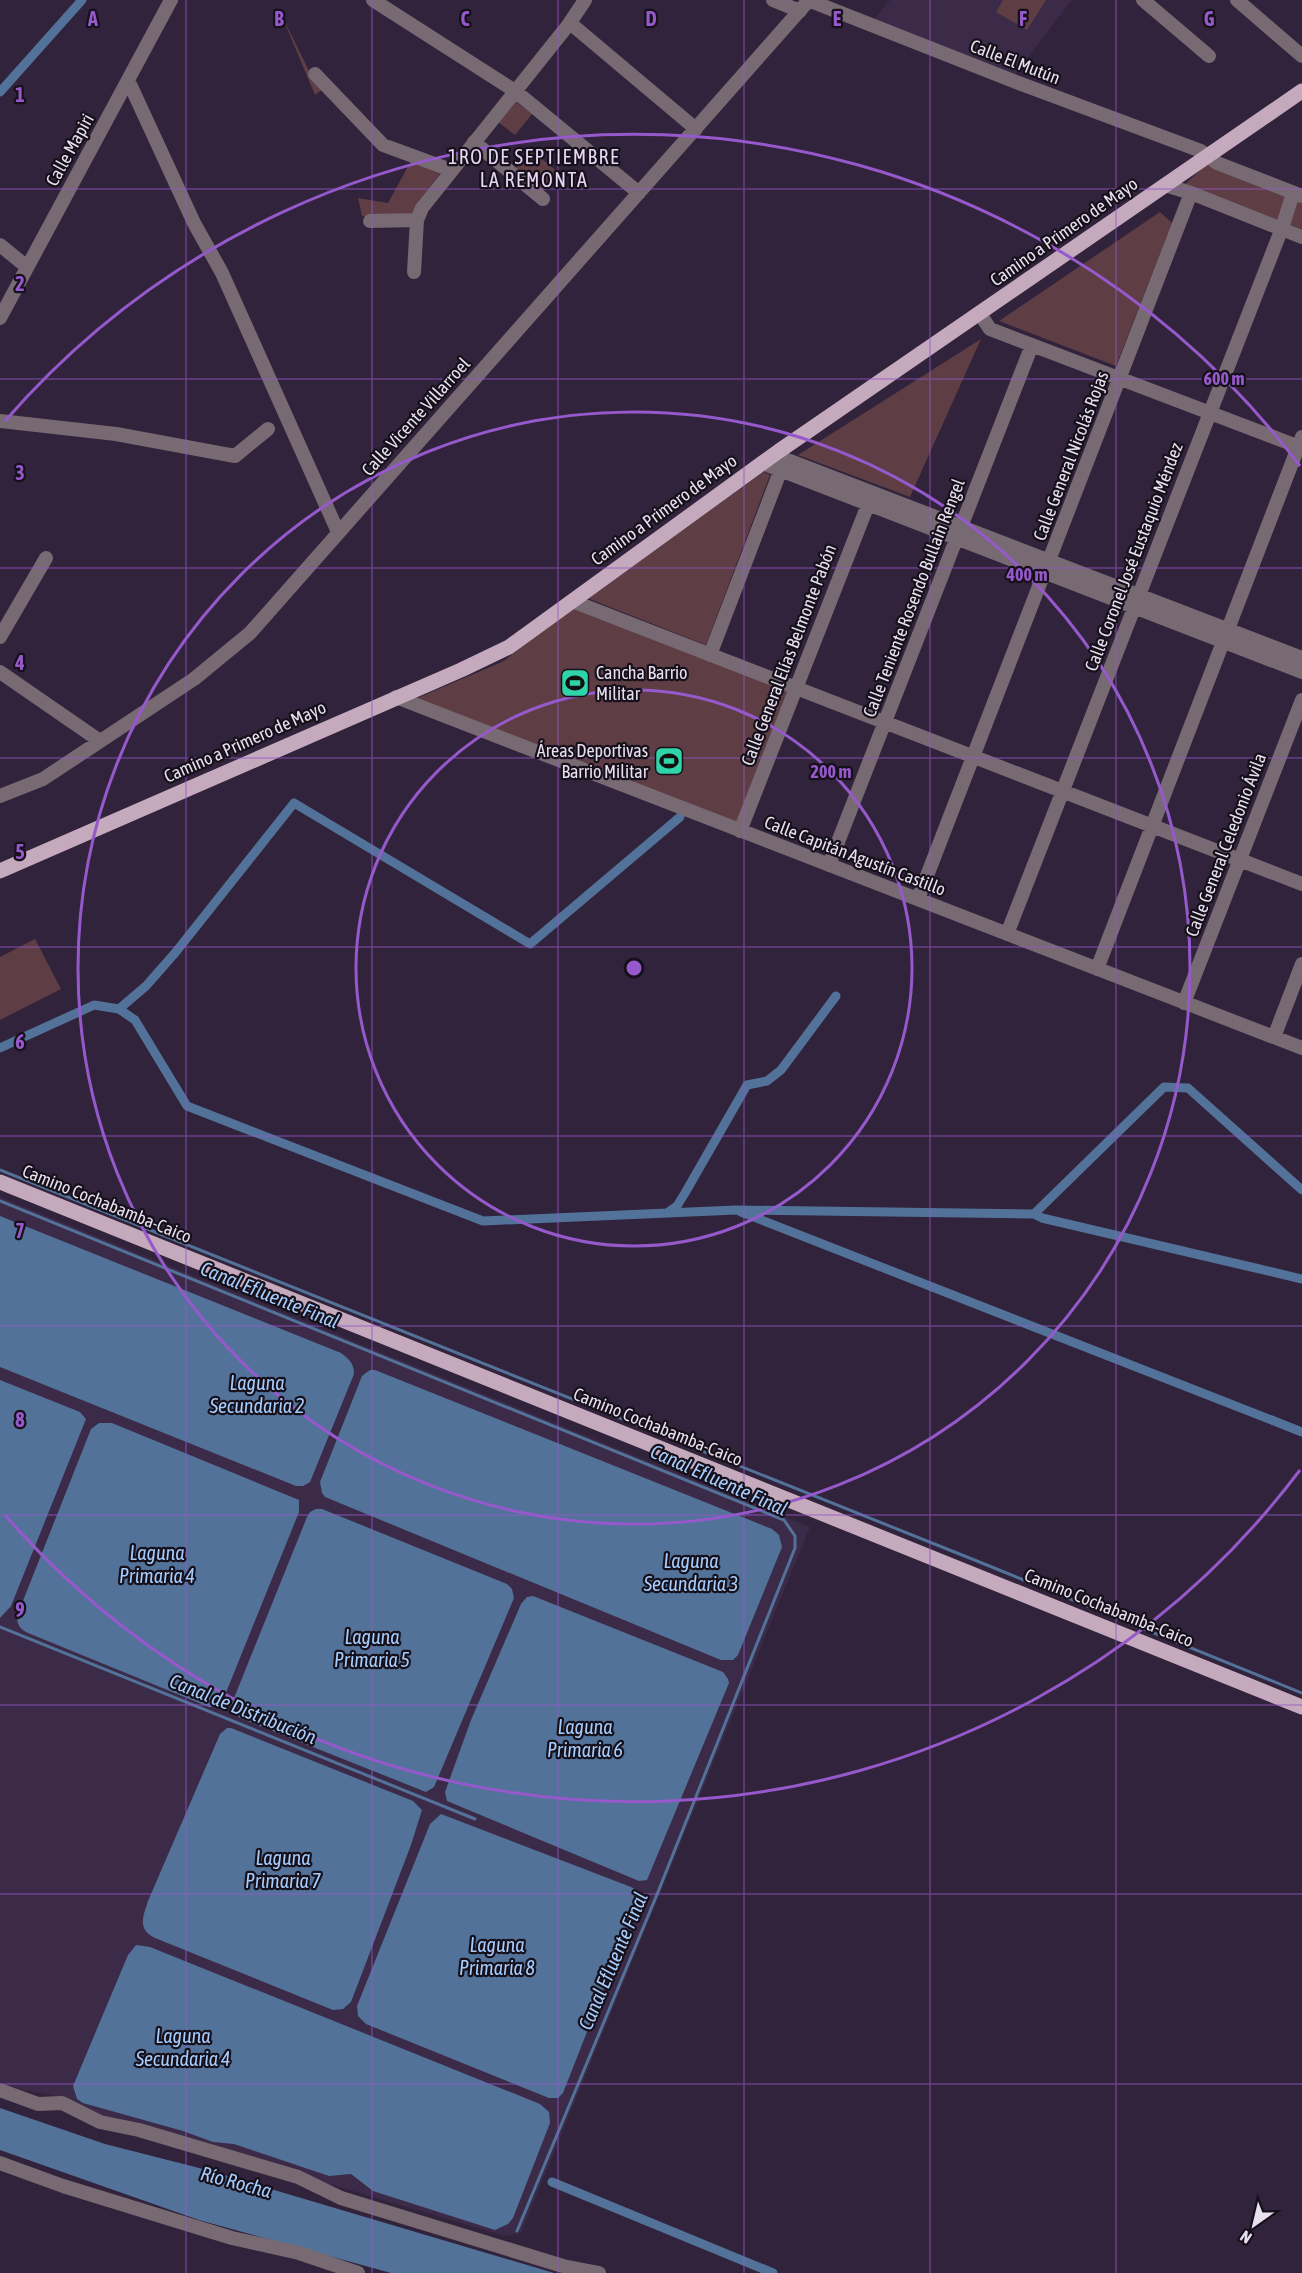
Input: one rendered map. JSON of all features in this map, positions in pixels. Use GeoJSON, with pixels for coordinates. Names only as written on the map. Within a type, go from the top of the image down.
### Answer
{"type":"FeatureCollection","features":[{"type":"Feature","properties":{"kind":"main road","name":"Camino a Primero de Mayo"},"geometry":{"type":"LineString","coordinates":[[0,872],[461,670],[509,646],[762,463],[781,460],[980,314],[1302,91]]}},
{"type":"Feature","properties":{"kind":"main road","name":"Camino Cochabamba-Caico"},"geometry":{"type":"LineString","coordinates":[[0,1182],[1302,1707]]}},
{"type":"Feature","properties":{"kind":"street","name":"Calle Mapiri"},"geometry":{"type":"LineString","coordinates":[[0,318],[171,0]]}},
{"type":"Feature","properties":{"kind":"street"},"geometry":{"type":"LineString","coordinates":[[414,272],[417,220],[422,207],[570,23],[585,0]]}},
{"type":"Feature","properties":{"kind":"street","name":"Calle El Mutún"},"geometry":{"type":"LineString","coordinates":[[773,0],[806,4],[1016,82],[1201,151],[1216,163],[1297,195]]}},
{"type":"Feature","properties":{"kind":"street"},"geometry":{"type":"LineString","coordinates":[[1143,0],[1209,56]]}},
{"type":"Feature","properties":{"kind":"street"},"geometry":{"type":"LineString","coordinates":[[1238,0],[1302,56]]}},
{"type":"Feature","properties":{"kind":"street"},"geometry":{"type":"LineString","coordinates":[[380,2],[515,91],[639,193]]}},
{"type":"Feature","properties":{"kind":"street","name":"Calle Vicente Villarroel"},"geometry":{"type":"LineString","coordinates":[[0,796],[43,779],[194,679],[250,633],[806,4]]}},
{"type":"Feature","properties":{"kind":"street"},"geometry":{"type":"LineString","coordinates":[[570,23],[696,129]]}},
{"type":"Feature","properties":{"kind":"street"},"geometry":{"type":"LineString","coordinates":[[315,74],[383,145],[451,170]]}},
{"type":"Feature","properties":{"kind":"street"},"geometry":{"type":"LineString","coordinates":[[128,80],[194,223],[222,273],[338,532]]}},
{"type":"Feature","properties":{"kind":"street"},"geometry":{"type":"LineString","coordinates":[[474,142],[543,199]]}},
{"type":"Feature","properties":{"kind":"street"},"geometry":{"type":"LineString","coordinates":[[1165,185],[1302,237]]}},
{"type":"Feature","properties":{"kind":"street","name":"Calle General Nicolás Rojas"},"geometry":{"type":"LineString","coordinates":[[918,900],[1191,193]]}},
{"type":"Feature","properties":{"kind":"street","name":"Calle Coronel José Eustaquio Méndez"},"geometry":{"type":"LineString","coordinates":[[1007,934],[1209,413],[1297,195]]}},
{"type":"Feature","properties":{"kind":"street"},"geometry":{"type":"LineString","coordinates":[[370,221],[417,220]]}},
{"type":"Feature","properties":{"kind":"street"},"geometry":{"type":"LineString","coordinates":[[0,245],[27,267]]}},
{"type":"Feature","properties":{"kind":"street"},"geometry":{"type":"LineString","coordinates":[[980,314],[990,328],[1209,413],[1301,444],[1224,635],[1153,827],[1097,969]]}},
{"type":"Feature","properties":{"kind":"street","name":"Calle Teniente Rosendo Bullain Rengel"},"geometry":{"type":"LineString","coordinates":[[829,865],[1032,345]]}},
{"type":"Feature","properties":{"kind":"street"},"geometry":{"type":"LineString","coordinates":[[0,421],[116,434],[235,456],[268,429]]}},
{"type":"Feature","properties":{"kind":"street"},"geometry":{"type":"LineString","coordinates":[[710,655],[781,460],[870,498],[1224,635],[1302,672]]}},
{"type":"Feature","properties":{"kind":"street","name":"Calle General Elías Belmonte Pabón"},"geometry":{"type":"LineString","coordinates":[[740,831],[870,498]]}},
{"type":"Feature","properties":{"kind":"street"},"geometry":{"type":"LineString","coordinates":[[0,637],[46,558]]}},
{"type":"Feature","properties":{"kind":"street"},"geometry":{"type":"LineString","coordinates":[[572,601],[1302,884]]}},
{"type":"Feature","properties":{"kind":"street"},"geometry":{"type":"LineString","coordinates":[[1224,635],[1302,658]]}},
{"type":"Feature","properties":{"kind":"street"},"geometry":{"type":"LineString","coordinates":[[0,672],[100,741]]}},
{"type":"Feature","properties":{"kind":"street","name":"Calle Capitán Agustín Castillo"},"geometry":{"type":"LineString","coordinates":[[396,697],[1302,1048]]}},
{"type":"Feature","properties":{"kind":"street","name":"Calle General Celedonio Ávila"},"geometry":{"type":"LineString","coordinates":[[1185,1003],[1302,700]]}},
{"type":"Feature","properties":{"kind":"street"},"geometry":{"type":"LineString","coordinates":[[1274,1037],[1302,964]]}},
{"type":"Feature","properties":{"kind":"street"},"geometry":{"type":"LineString","coordinates":[[0,2090],[38,2104],[62,2103],[100,2122],[138,2130],[298,2177],[341,2198],[563,2266],[599,2273]]}},
{"type":"Feature","properties":{"kind":"street"},"geometry":{"type":"LineString","coordinates":[[0,2163],[63,2186],[232,2238],[299,2253],[358,2273]]}},
{"type":"Feature","properties":{"kind":"shaded area"},"geometry":{"type":"Polygon","coordinates":[[[890,0],[1072,0],[1015,74],[874,20],[890,0]]]}},
{"type":"Feature","properties":{"kind":"shaded area"},"geometry":{"type":"Polygon","coordinates":[[[1003,0],[1046,0],[1027,30],[996,12],[1003,0]]]}},
{"type":"Feature","properties":{"kind":"shaded area"},"geometry":{"type":"Polygon","coordinates":[[[281,14],[312,77],[323,89],[315,95],[281,14]]]}},
{"type":"Feature","properties":{"kind":"shaded area"},"geometry":{"type":"Polygon","coordinates":[[[515,101],[532,114],[515,135],[498,122],[515,101]]]}},
{"type":"Feature","properties":{"kind":"shaded area"},"geometry":{"type":"Polygon","coordinates":[[[531,150],[559,173],[543,192],[515,169],[531,150]]]}},
{"type":"Feature","properties":{"kind":"shaded area"},"geometry":{"type":"Polygon","coordinates":[[[411,161],[441,172],[411,215],[362,216],[358,198],[388,203],[411,161]]]}},
{"type":"Feature","properties":{"kind":"shaded area"},"geometry":{"type":"Polygon","coordinates":[[[1207,164],[1302,201],[1302,229],[1185,184],[1207,164]]]}},
{"type":"Feature","properties":{"kind":"shaded area"},"geometry":{"type":"Polygon","coordinates":[[[1160,212],[1172,223],[1116,366],[999,321],[1160,212]]]}},
{"type":"Feature","properties":{"kind":"shaded area"},"geometry":{"type":"Polygon","coordinates":[[[981,339],[910,497],[798,455],[981,339]]]}},
{"type":"Feature","properties":{"kind":"shaded area"},"geometry":{"type":"Polygon","coordinates":[[[764,472],[770,475],[706,645],[587,598],[764,472]]]}},
{"type":"Feature","properties":{"kind":"shaded area","name":"Áreas Deportivas Barrio Militar"},"geometry":{"type":"Polygon","coordinates":[[[572,607],[788,692],[737,823],[415,699],[504,661],[572,607]]]}},
{"type":"Feature","properties":{"kind":"shaded area"},"geometry":{"type":"Polygon","coordinates":[[[35,939],[61,989],[0,1020],[0,957],[35,939]]]}},
{"type":"Feature","properties":{"kind":"shaded area"},"geometry":{"type":"Polygon","coordinates":[[[0,1197],[810,1527],[521,2233],[505,2236],[103,2117],[55,2096],[19,2089],[0,2082],[0,1197]]]}},
{"type":"Feature","properties":{"kind":"water","name":"Laguna Secundaria 2"},"geometry":{"type":"Polygon","coordinates":[[[0,1216],[341,1353],[346,1357],[352,1364],[354,1374],[310,1482],[303,1486],[296,1486],[0,1367],[0,1216]]]}},
{"type":"Feature","properties":{"kind":"water","name":"Laguna Secundaria 3"},"geometry":{"type":"Polygon","coordinates":[[[370,1370],[375,1370],[772,1529],[779,1535],[782,1547],[738,1655],[733,1660],[721,1660],[325,1497],[320,1482],[362,1376],[370,1370]]]}},
{"type":"Feature","properties":{"kind":"water"},"geometry":{"type":"Polygon","coordinates":[[[0,1380],[80,1412],[86,1419],[11,1606],[0,1618],[0,1380]]]}},
{"type":"Feature","properties":{"kind":"water","name":"Laguna Primaria 4"},"geometry":{"type":"Polygon","coordinates":[[[99,1423],[112,1423],[299,1500],[299,1512],[223,1700],[215,1707],[209,1707],[28,1633],[18,1624],[17,1616],[91,1429],[99,1423]]]}},
{"type":"Feature","properties":{"kind":"water","name":"Laguna Primaria 5"},"geometry":{"type":"Polygon","coordinates":[[[316,1509],[322,1509],[507,1584],[512,1589],[514,1598],[434,1787],[426,1792],[240,1718],[232,1710],[232,1703],[307,1517],[316,1509]]]}},
{"type":"Feature","properties":{"kind":"water","name":"Laguna Primaria 6"},"geometry":{"type":"Polygon","coordinates":[[[533,1596],[723,1672],[728,1679],[729,1683],[647,1880],[639,1881],[447,1801],[445,1792],[471,1720],[521,1604],[527,1597],[533,1596]]]}},
{"type":"Feature","properties":{"kind":"water","name":"Laguna Primaria 7"},"geometry":{"type":"Polygon","coordinates":[[[227,1728],[413,1801],[422,1810],[411,1845],[351,2002],[343,2009],[333,2010],[155,1938],[144,1927],[143,1917],[148,1901],[220,1734],[227,1728]]]}},
{"type":"Feature","properties":{"kind":"water","name":"Laguna Primaria 8"},"geometry":{"type":"Polygon","coordinates":[[[441,1814],[638,1891],[640,1897],[563,2093],[558,2098],[549,2098],[366,2024],[358,2016],[357,2006],[430,1824],[441,1814]]]}},
{"type":"Feature","properties":{"kind":"water","name":"Laguna Secundaria 4"},"geometry":{"type":"Polygon","coordinates":[[[136,1945],[150,1947],[540,2104],[549,2112],[550,2123],[513,2218],[508,2224],[495,2230],[373,2191],[351,2174],[329,2176],[234,2144],[213,2142],[183,2131],[83,2103],[77,2099],[73,2086],[128,1955],[136,1945]]]}},
{"type":"Feature","properties":{"kind":"water","name":"Río Rocha"},"geometry":{"type":"Polygon","coordinates":[[[0,2108],[105,2144],[207,2170],[554,2273],[391,2273],[199,2220],[0,2150],[0,2108]]]}},
{"type":"Feature","properties":{"kind":"waterway"},"geometry":{"type":"LineString","coordinates":[[0,92],[82,0]]}},
{"type":"Feature","properties":{"kind":"waterway"},"geometry":{"type":"LineString","coordinates":[[119,1009],[146,986],[175,953],[294,803],[530,944],[680,817]]}},
{"type":"Feature","properties":{"kind":"waterway"},"geometry":{"type":"LineString","coordinates":[[667,1213],[677,1206],[747,1085],[767,1081],[781,1070],[836,996]]}},
{"type":"Feature","properties":{"kind":"waterway"},"geometry":{"type":"LineString","coordinates":[[0,1048],[94,1005],[119,1009],[135,1020],[187,1106],[483,1221],[736,1210],[1034,1214],[1042,1218],[1302,1279]]}},
{"type":"Feature","properties":{"kind":"waterway"},"geometry":{"type":"LineString","coordinates":[[1034,1214],[1164,1087],[1188,1088],[1302,1190]]}},
{"type":"Feature","properties":{"kind":"waterway"},"geometry":{"type":"LineString","coordinates":[[0,1170],[1302,1693]]}},
{"type":"Feature","properties":{"kind":"waterway","name":"Canal Efluente Final"},"geometry":{"type":"LineString","coordinates":[[0,1201],[784,1520],[795,1536],[795,1548],[658,1892],[517,2231]]}},
{"type":"Feature","properties":{"kind":"waterway"},"geometry":{"type":"LineString","coordinates":[[741,1212],[1302,1432]]}},
{"type":"Feature","properties":{"kind":"waterway","name":"Canal de Distribución"},"geometry":{"type":"LineString","coordinates":[[0,1627],[475,1819]]}},
{"type":"Feature","properties":{"kind":"waterway"},"geometry":{"type":"LineString","coordinates":[[552,2182],[773,2273]]}},
{"type":"Feature","properties":{"kind":"place","name":"Cancha Barrio Militar"},"geometry":{"type":"Point","coordinates":[575,683]}},
{"type":"Feature","properties":{"kind":"place","name":"Áreas Deportivas Barrio Militar"},"geometry":{"type":"Point","coordinates":[669,761]}},
{"type":"Feature","properties":{"kind":"district","name":"1RO DE SEPTIEMBRE LA REMONTA"},"geometry":{"type":"Point","coordinates":[534,168]}}]}
